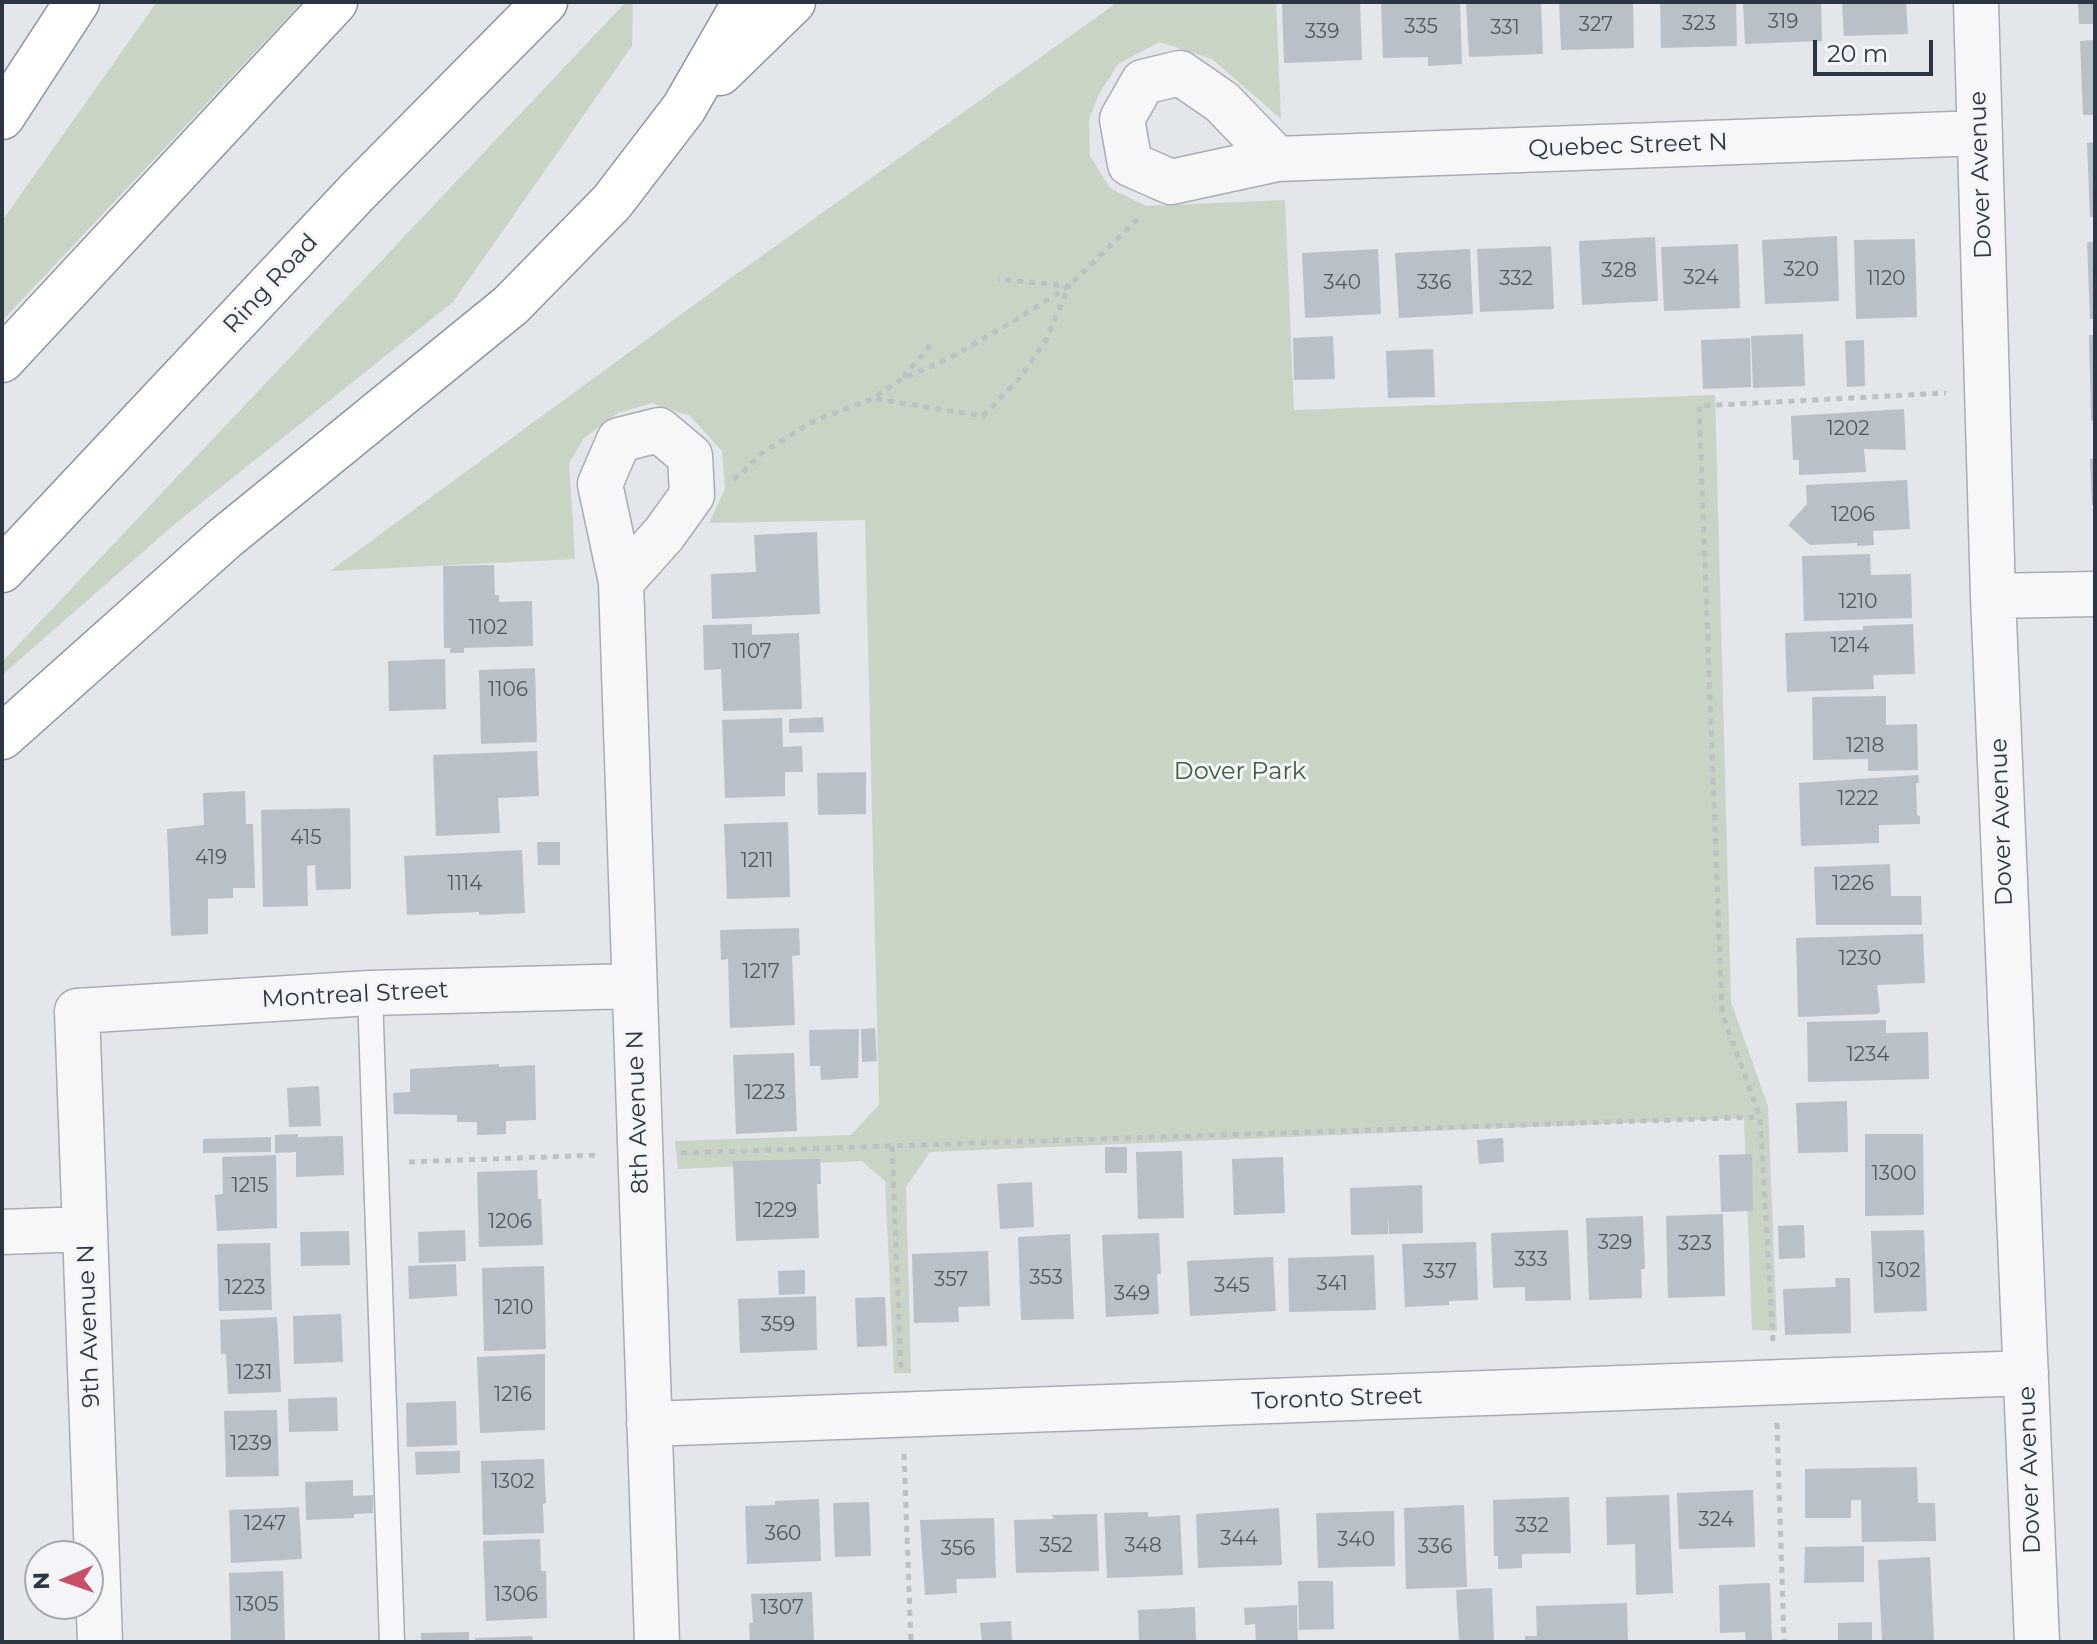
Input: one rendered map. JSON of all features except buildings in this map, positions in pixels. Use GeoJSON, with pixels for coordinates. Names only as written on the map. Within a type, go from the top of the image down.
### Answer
{"type":"FeatureCollection","features":[{"type":"Feature","properties":{"kind":"highway"},"geometry":{"type":"LineString","coordinates":[[2,117],[77,2]]}},
{"type":"Feature","properties":{"kind":"highway"},"geometry":{"type":"LineString","coordinates":[[2,360],[335,2]]}},
{"type":"Feature","properties":{"kind":"highway","name":"Ring Road"},"geometry":{"type":"LineString","coordinates":[[2,570],[357,192],[545,2]]}},
{"type":"Feature","properties":{"kind":"highway"},"geometry":{"type":"LineString","coordinates":[[2,737],[225,538],[511,305],[612,202],[684,108],[745,2]]}},
{"type":"Feature","properties":{"kind":"highway"},"geometry":{"type":"LineString","coordinates":[[684,108],[793,2]]}},
{"type":"Feature","properties":{"kind":"street","name":"Dover Avenue"},"geometry":{"type":"LineString","coordinates":[[1976,2],[1993,596],[2037,1642]]}},
{"type":"Feature","properties":{"kind":"street"},"geometry":{"type":"LineString","coordinates":[[1154,175],[1130,164],[1122,119],[1143,82],[1180,73],[1222,102],[1277,159]]}},
{"type":"Feature","properties":{"kind":"street","name":"Quebec Street N"},"geometry":{"type":"LineString","coordinates":[[1154,175],[1171,182],[1277,159],[1980,133]]}},
{"type":"Feature","properties":{"kind":"street","name":"8th Avenue N"},"geometry":{"type":"LineString","coordinates":[[657,1642],[621,582],[600,484],[619,440],[659,430],[690,456],[692,495]]}},
{"type":"Feature","properties":{"kind":"street"},"geometry":{"type":"LineString","coordinates":[[621,582],[664,534],[692,495]]}},
{"type":"Feature","properties":{"kind":"street"},"geometry":{"type":"LineString","coordinates":[[1993,596],[2095,594]]}},
{"type":"Feature","properties":{"kind":"street","name":"Montreal Street"},"geometry":{"type":"LineString","coordinates":[[77,1011],[370,993],[633,986]]}},
{"type":"Feature","properties":{"kind":"street","name":"9th Avenue N"},"geometry":{"type":"LineString","coordinates":[[77,1011],[100,1642]]}},
{"type":"Feature","properties":{"kind":"street"},"geometry":{"type":"LineString","coordinates":[[2,1232],[85,1229]]}},
{"type":"Feature","properties":{"kind":"street","name":"Toronto Street"},"geometry":{"type":"LineString","coordinates":[[649,1424],[2026,1373]]}},
{"type":"Feature","properties":{"kind":"lane"},"geometry":{"type":"LineString","coordinates":[[370,993],[392,1642]]}},
{"type":"Feature","properties":{"kind":"path"},"geometry":{"type":"LineString","coordinates":[[692,495],[739,476],[763,452],[814,421],[874,398],[900,380],[953,356],[1069,286],[1150,207],[1154,175]]}},
{"type":"Feature","properties":{"kind":"path"},"geometry":{"type":"LineString","coordinates":[[998,279],[1069,286]]}},
{"type":"Feature","properties":{"kind":"path"},"geometry":{"type":"LineString","coordinates":[[874,398],[983,416],[1019,379],[1046,340],[1069,286]]}},
{"type":"Feature","properties":{"kind":"path"},"geometry":{"type":"LineString","coordinates":[[900,380],[934,341]]}},
{"type":"Feature","properties":{"kind":"path"},"geometry":{"type":"LineString","coordinates":[[1784,1642],[1775,1382],[1760,1117],[1722,1013],[1699,406],[1987,391]]}},
{"type":"Feature","properties":{"kind":"path"},"geometry":{"type":"LineString","coordinates":[[376,1163],[1760,1117]]}},
{"type":"Feature","properties":{"kind":"green space"},"geometry":{"type":"Polygon","coordinates":[[[157,2],[302,2],[2,321],[2,221],[157,2]]]}},
{"type":"Feature","properties":{"kind":"green space"},"geometry":{"type":"Polygon","coordinates":[[[626,2],[633,2],[632,46],[453,302],[176,523],[2,675],[2,662],[626,2]]]}},
{"type":"Feature","properties":{"kind":"green space","name":"Dover Park"},"geometry":{"type":"Polygon","coordinates":[[[1118,2],[1276,2],[1281,119],[1212,59],[1160,42],[1119,63],[1099,94],[1089,119],[1090,156],[1110,188],[1146,206],[1285,200],[1294,410],[1715,395],[1731,1002],[1768,1106],[1777,1331],[1752,1330],[1744,1118],[930,1152],[906,1187],[911,1373],[894,1373],[885,1181],[862,1161],[678,1169],[675,1141],[851,1135],[879,1105],[865,520],[709,523],[725,489],[722,451],[690,416],[652,403],[618,413],[584,438],[569,463],[575,559],[330,571],[728,280],[1118,2]]]}}]}
